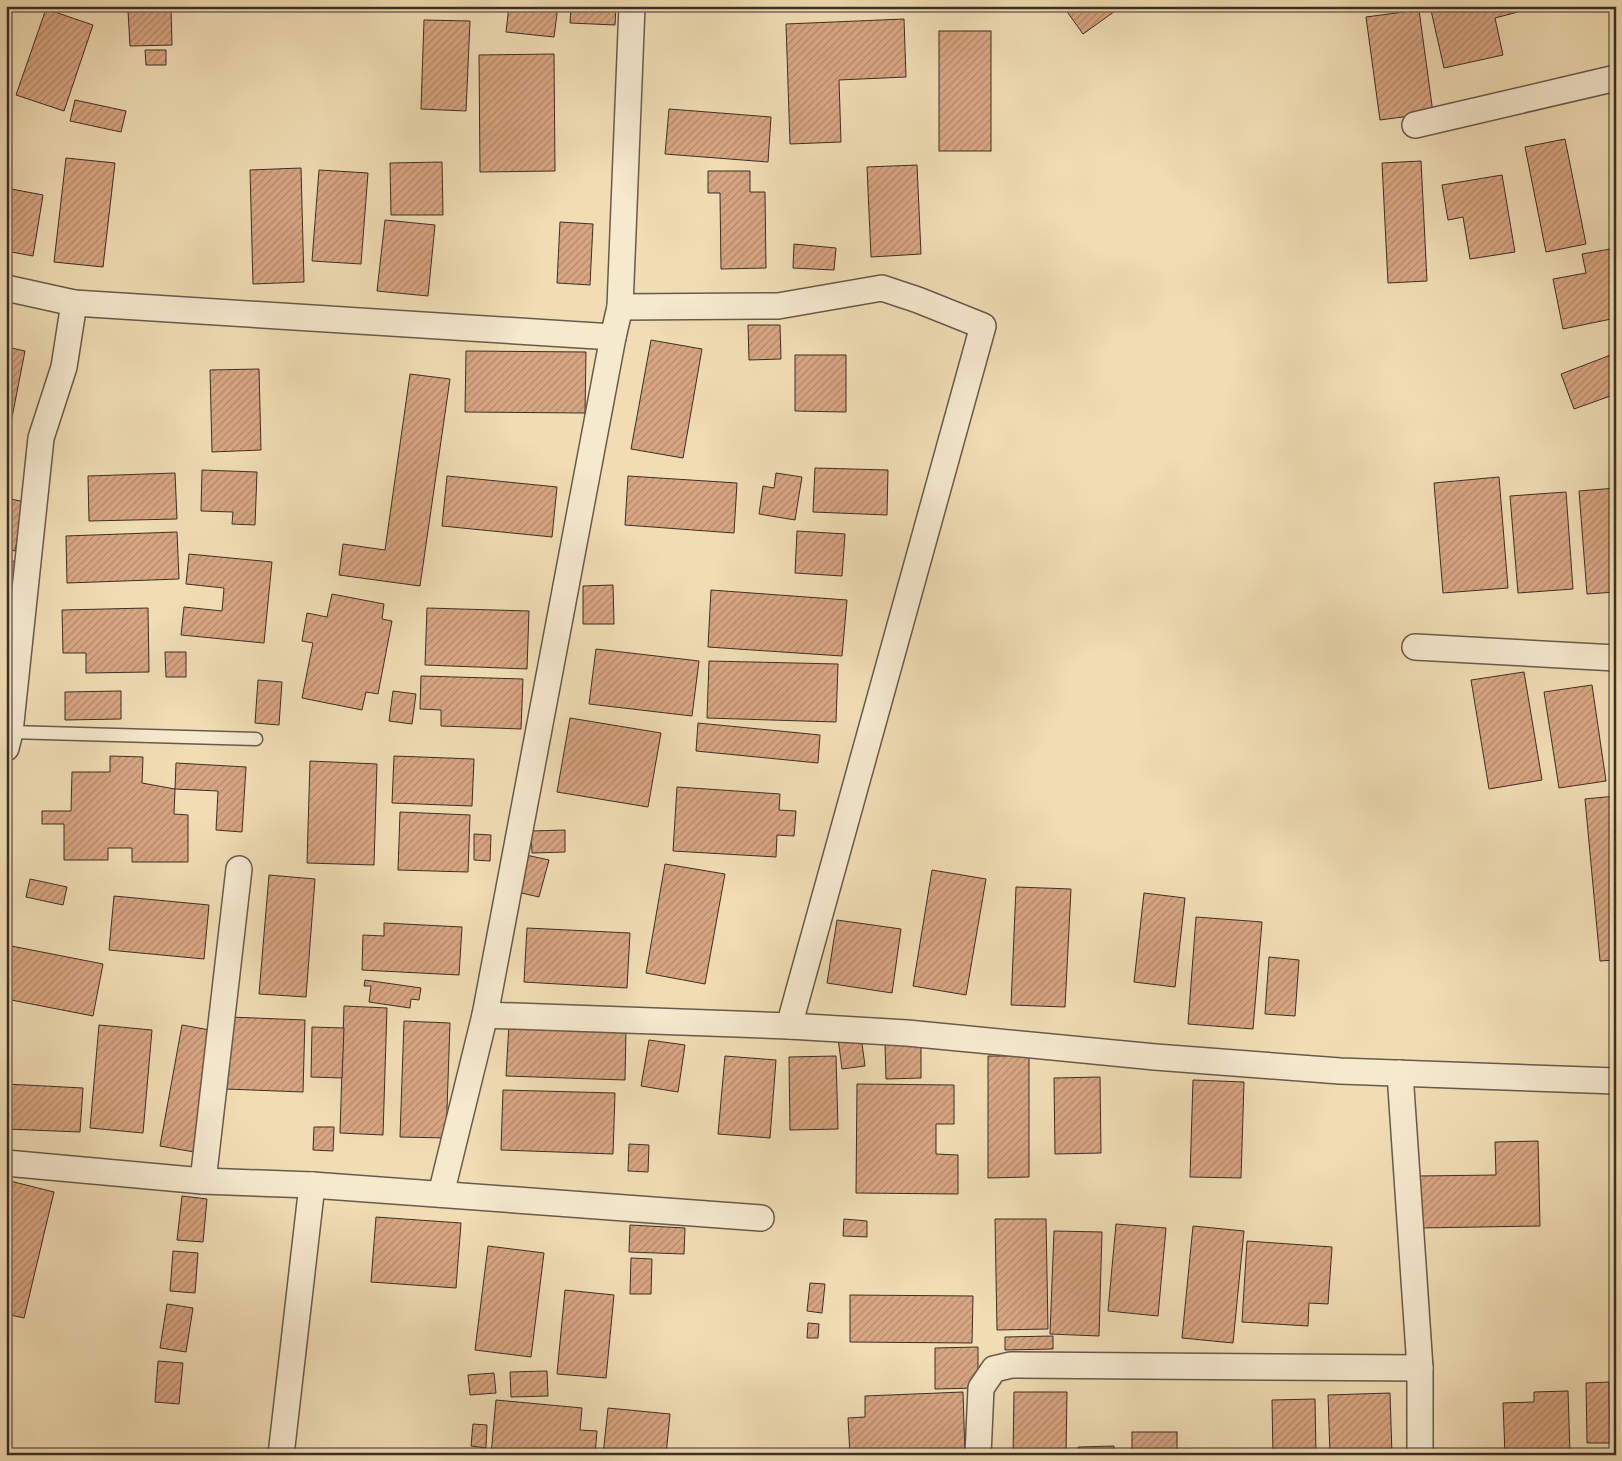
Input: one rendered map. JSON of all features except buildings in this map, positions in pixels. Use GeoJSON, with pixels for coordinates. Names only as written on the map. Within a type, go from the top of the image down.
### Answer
{"type":"FeatureCollection","features":[{"type":"Feature","properties":{"kind":"street"},"geometry":{"type":"LineString","coordinates":[[442,1194],[485,1016],[620,308],[632,6]]}},
{"type":"Feature","properties":{"kind":"street"},"geometry":{"type":"LineString","coordinates":[[1415,125],[1616,78]]}},
{"type":"Feature","properties":{"kind":"street"},"geometry":{"type":"LineString","coordinates":[[6,288],[74,303],[613,337]]}},
{"type":"Feature","properties":{"kind":"street"},"geometry":{"type":"LineString","coordinates":[[620,308],[778,306],[882,288],[984,326],[789,1026]]}},
{"type":"Feature","properties":{"kind":"street"},"geometry":{"type":"LineString","coordinates":[[8,740],[41,438],[64,368],[74,303]]}},
{"type":"Feature","properties":{"kind":"street"},"geometry":{"type":"LineString","coordinates":[[1415,647],[1616,658]]}},
{"type":"Feature","properties":{"kind":"street"},"geometry":{"type":"LineString","coordinates":[[203,1181],[239,869]]}},
{"type":"Feature","properties":{"kind":"street"},"geometry":{"type":"LineString","coordinates":[[485,1016],[789,1026],[907,1033],[1165,1058],[1340,1070],[1616,1081]]}},
{"type":"Feature","properties":{"kind":"street"},"geometry":{"type":"LineString","coordinates":[[1400,1073],[1420,1368],[1420,1455]]}},
{"type":"Feature","properties":{"kind":"street"},"geometry":{"type":"LineString","coordinates":[[6,1163],[203,1181],[312,1184],[761,1218]]}},
{"type":"Feature","properties":{"kind":"street"},"geometry":{"type":"LineString","coordinates":[[281,1455],[312,1184]]}},
{"type":"Feature","properties":{"kind":"street"},"geometry":{"type":"LineString","coordinates":[[978,1455],[981,1388],[994,1369],[1011,1365],[1420,1368]]}},
{"type":"Feature","properties":{"kind":"lane"},"geometry":{"type":"LineString","coordinates":[[8,740],[256,739]]}}]}
